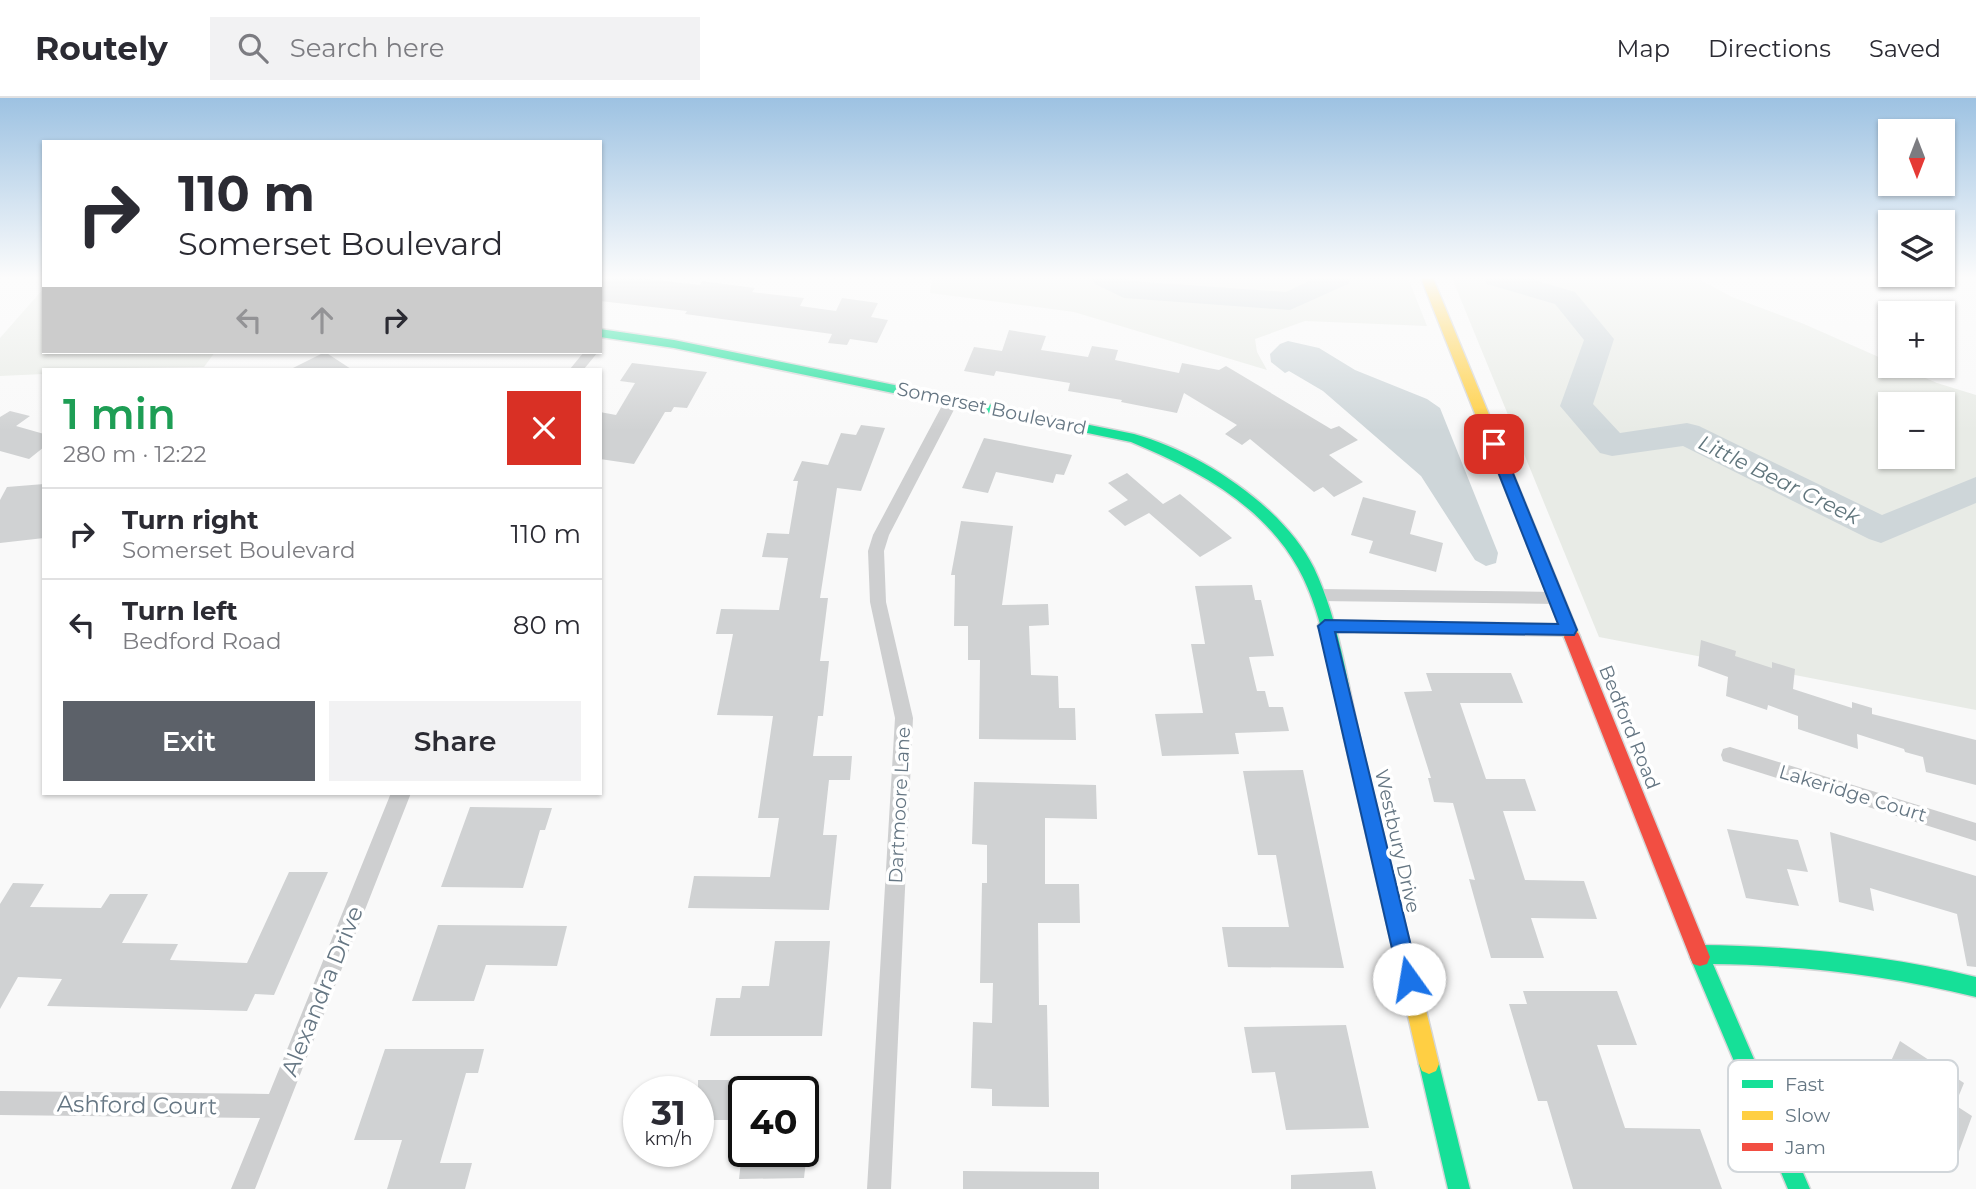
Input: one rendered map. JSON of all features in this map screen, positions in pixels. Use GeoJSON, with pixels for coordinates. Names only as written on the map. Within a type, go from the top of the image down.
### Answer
{"type":"FeatureCollection","features":[{"type":"Feature","properties":{"kind":"street","name":"Bedford Road"},"geometry":{"type":"LineString","coordinates":[[1448,329],[1744,1060]]}},
{"type":"Feature","properties":{"kind":"street","name":"Somerset Boulevard"},"geometry":{"type":"LineString","coordinates":[[602,335],[674,344],[1134,438],[1183,458],[1256,507],[1289,542],[1301,560],[1318,595],[1325,626]]}},
{"type":"Feature","properties":{"kind":"street"},"geometry":{"type":"LineString","coordinates":[[578,368],[589,354]]}},
{"type":"Feature","properties":{"kind":"street","name":"Dartmoore Lane"},"geometry":{"type":"LineString","coordinates":[[879,1189],[904,718],[877,602],[876,551],[881,535],[952,400]]}},
{"type":"Feature","properties":{"kind":"street"},"geometry":{"type":"LineString","coordinates":[[1318,595],[1556,598]]}},
{"type":"Feature","properties":{"kind":"street"},"geometry":{"type":"LineString","coordinates":[[1325,626],[1569,630]]}},
{"type":"Feature","properties":{"kind":"street","name":"Westbury Drive"},"geometry":{"type":"LineString","coordinates":[[1325,626],[1458,1189]]}},
{"type":"Feature","properties":{"kind":"street","name":"Lakeridge Court"},"geometry":{"type":"LineString","coordinates":[[1730,754],[1976,832]]}},
{"type":"Feature","properties":{"kind":"street","name":"Alexandra Drive"},"geometry":{"type":"LineString","coordinates":[[243,1189],[400,795]]}},
{"type":"Feature","properties":{"kind":"street"},"geometry":{"type":"LineString","coordinates":[[1699,954],[1824,958],[1937,975],[1976,987]]}},
{"type":"Feature","properties":{"kind":"street","name":"Ashford Court"},"geometry":{"type":"LineString","coordinates":[[0,1103],[275,1106]]}},
{"type":"Feature","properties":{"kind":"street","name":"Bedford Road"},"geometry":{"type":"LineString","coordinates":[[1792,1172],[1799,1189]]}},
{"type":"Feature","properties":{"kind":"shaded area"},"geometry":{"type":"Polygon","coordinates":[[[8,329],[42,329],[42,354],[214,354],[204,367],[42,368],[42,374],[0,376],[0,338],[8,329]]]}},
{"type":"Feature","properties":{"kind":"shaded area"},"geometry":{"type":"Polygon","coordinates":[[[1130,329],[1283,329],[1255,339],[1257,352],[1267,370],[1130,329]]]}},
{"type":"Feature","properties":{"kind":"shaded area"},"geometry":{"type":"Polygon","coordinates":[[[1473,329],[1815,329],[1878,357],[1878,378],[1926,378],[1976,395],[1976,710],[1599,637],[1473,329]]]}},
{"type":"Feature","properties":{"kind":"shaded area"},"geometry":{"type":"Polygon","coordinates":[[[1288,341],[1319,348],[1355,370],[1427,399],[1440,408],[1498,553],[1496,563],[1486,566],[1475,560],[1421,476],[1323,391],[1289,371],[1285,373],[1271,362],[1270,354],[1280,344],[1288,341]]]}},
{"type":"Feature","properties":{"kind":"building"},"geometry":{"type":"Polygon","coordinates":[[[795,329],[884,329],[877,343],[850,339],[847,345],[828,343],[832,334],[795,329]]]}},
{"type":"Feature","properties":{"kind":"building"},"geometry":{"type":"Polygon","coordinates":[[[1009,330],[1046,336],[1041,350],[1088,357],[1092,346],[1118,350],[1115,360],[1179,373],[1182,363],[1219,370],[1226,366],[1331,429],[1339,426],[1358,440],[1329,455],[1363,482],[1334,497],[1323,487],[1314,492],[1250,439],[1242,445],[1225,434],[1237,425],[1184,393],[1177,413],[1068,391],[1070,383],[996,371],[994,376],[964,371],[974,347],[1002,351],[1009,330]]]}},
{"type":"Feature","properties":{"kind":"building"},"geometry":{"type":"Polygon","coordinates":[[[321,354],[328,354],[349,368],[293,368],[321,354]]]}},
{"type":"Feature","properties":{"kind":"building"},"geometry":{"type":"Polygon","coordinates":[[[632,363],[707,372],[687,408],[674,407],[671,412],[665,412],[634,464],[602,459],[602,412],[616,415],[635,383],[620,381],[632,363]]]}},
{"type":"Feature","properties":{"kind":"building"},"geometry":{"type":"Polygon","coordinates":[[[10,411],[30,416],[16,426],[42,433],[42,449],[29,459],[0,451],[0,417],[10,411]]]}},
{"type":"Feature","properties":{"kind":"building"},"geometry":{"type":"Polygon","coordinates":[[[861,425],[885,428],[861,491],[837,488],[820,598],[828,598],[820,661],[829,661],[823,716],[818,716],[813,756],[852,756],[850,780],[829,780],[823,835],[837,835],[829,910],[688,908],[694,876],[770,877],[779,818],[758,818],[773,716],[717,715],[733,634],[716,634],[721,609],[779,610],[788,558],[762,557],[767,533],[789,534],[798,481],[793,481],[802,461],[828,465],[841,433],[856,435],[861,425]]]}},
{"type":"Feature","properties":{"kind":"building"},"geometry":{"type":"Polygon","coordinates":[[[984,438],[1072,455],[1064,475],[1056,474],[1053,483],[996,472],[988,493],[962,488],[984,438]]]}},
{"type":"Feature","properties":{"kind":"building"},"geometry":{"type":"Polygon","coordinates":[[[1127,473],[1163,504],[1180,494],[1232,538],[1200,557],[1149,513],[1125,526],[1108,511],[1128,500],[1108,483],[1127,473]]]}},
{"type":"Feature","properties":{"kind":"building"},"geometry":{"type":"Polygon","coordinates":[[[42,484],[42,538],[0,543],[0,500],[7,487],[42,484]]]}},
{"type":"Feature","properties":{"kind":"building"},"geometry":{"type":"Polygon","coordinates":[[[1363,497],[1416,511],[1410,534],[1443,543],[1436,572],[1369,553],[1373,541],[1351,535],[1363,497]]]}},
{"type":"Feature","properties":{"kind":"building"},"geometry":{"type":"Polygon","coordinates":[[[961,521],[1013,526],[1002,605],[1048,604],[1049,625],[1029,626],[1031,675],[1058,676],[1059,708],[1075,708],[1076,740],[979,739],[980,660],[968,660],[968,626],[954,626],[955,575],[951,575],[961,521]]]}},
{"type":"Feature","properties":{"kind":"building"},"geometry":{"type":"Polygon","coordinates":[[[1252,585],[1255,600],[1261,600],[1274,656],[1249,657],[1257,691],[1265,691],[1269,707],[1283,707],[1289,731],[1235,733],[1239,754],[1162,756],[1155,714],[1203,713],[1191,644],[1205,644],[1195,586],[1252,585]]]}},
{"type":"Feature","properties":{"kind":"building"},"geometry":{"type":"Polygon","coordinates":[[[1701,640],[1736,651],[1735,656],[1772,668],[1772,662],[1795,669],[1793,689],[1852,708],[1852,702],[1872,708],[1872,714],[1976,740],[1976,785],[1926,772],[1923,757],[1905,752],[1904,749],[1857,734],[1858,749],[1798,729],[1798,716],[1768,705],[1767,710],[1726,696],[1728,677],[1698,666],[1701,640]]]}},
{"type":"Feature","properties":{"kind":"building"},"geometry":{"type":"Polygon","coordinates":[[[1426,673],[1511,673],[1523,703],[1460,703],[1486,779],[1525,779],[1536,811],[1503,811],[1525,880],[1584,881],[1597,919],[1531,918],[1544,958],[1491,958],[1469,879],[1475,880],[1453,803],[1434,802],[1428,778],[1431,778],[1404,692],[1432,691],[1426,673]]]}},
{"type":"Feature","properties":{"kind":"building"},"geometry":{"type":"Polygon","coordinates":[[[1303,770],[1344,968],[1228,967],[1222,927],[1289,927],[1276,855],[1258,855],[1243,771],[1303,770]]]}},
{"type":"Feature","properties":{"kind":"building"},"geometry":{"type":"Polygon","coordinates":[[[974,782],[1096,785],[1097,819],[1045,818],[1045,884],[1079,884],[1080,923],[1038,923],[1039,1005],[1047,1005],[1049,1107],[992,1106],[992,1089],[971,1088],[973,1022],[992,1023],[993,983],[980,983],[982,883],[987,883],[987,845],[972,844],[974,782]]]}},
{"type":"Feature","properties":{"kind":"building"},"geometry":{"type":"Polygon","coordinates":[[[470,807],[552,808],[545,830],[540,830],[523,888],[441,887],[470,807]]]}},
{"type":"Feature","properties":{"kind":"building"},"geometry":{"type":"Polygon","coordinates":[[[1727,829],[1798,840],[1808,872],[1787,869],[1799,906],[1746,898],[1727,829]]]}},
{"type":"Feature","properties":{"kind":"building"},"geometry":{"type":"Polygon","coordinates":[[[1830,832],[1976,876],[1976,967],[1967,966],[1957,914],[1870,888],[1874,911],[1839,902],[1830,832]]]}},
{"type":"Feature","properties":{"kind":"building"},"geometry":{"type":"Polygon","coordinates":[[[289,872],[328,872],[274,995],[255,994],[247,1011],[47,1006],[62,979],[18,977],[0,1009],[0,904],[13,883],[44,884],[30,907],[101,908],[110,894],[148,894],[122,943],[178,944],[170,960],[247,963],[289,872]]]}},
{"type":"Feature","properties":{"kind":"building"},"geometry":{"type":"Polygon","coordinates":[[[438,925],[567,926],[557,966],[486,965],[474,1001],[412,1001],[438,925]]]}},
{"type":"Feature","properties":{"kind":"building"},"geometry":{"type":"Polygon","coordinates":[[[775,941],[830,941],[822,1036],[710,1036],[716,998],[740,998],[742,986],[769,986],[775,941]]]}},
{"type":"Feature","properties":{"kind":"building"},"geometry":{"type":"Polygon","coordinates":[[[1523,991],[1617,991],[1637,1045],[1597,1045],[1625,1128],[1700,1129],[1722,1189],[1573,1189],[1547,1101],[1538,1101],[1509,1004],[1527,1004],[1523,991]]]}},
{"type":"Feature","properties":{"kind":"building"},"geometry":{"type":"Polygon","coordinates":[[[1346,1025],[1369,1128],[1286,1130],[1275,1072],[1252,1073],[1244,1027],[1346,1025]]]}},
{"type":"Feature","properties":{"kind":"building"},"geometry":{"type":"Polygon","coordinates":[[[1900,1041],[1929,1060],[1892,1060],[1900,1041]]]}},
{"type":"Feature","properties":{"kind":"building"},"geometry":{"type":"Polygon","coordinates":[[[385,1049],[484,1049],[478,1073],[466,1073],[440,1163],[472,1163],[465,1189],[387,1189],[402,1140],[354,1140],[385,1049]]]}},
{"type":"Feature","properties":{"kind":"building"},"geometry":{"type":"Polygon","coordinates":[[[1958,1079],[1964,1083],[1958,1098],[1958,1079]]]}},
{"type":"Feature","properties":{"kind":"building"},"geometry":{"type":"Polygon","coordinates":[[[714,1080],[728,1080],[728,1120],[714,1120],[714,1080]]]}},
{"type":"Feature","properties":{"kind":"building"},"geometry":{"type":"Polygon","coordinates":[[[1958,1107],[1972,1116],[1958,1154],[1958,1107]]]}},
{"type":"Feature","properties":{"kind":"building"},"geometry":{"type":"Polygon","coordinates":[[[740,1167],[805,1167],[804,1178],[739,1179],[740,1167]]]}},
{"type":"Feature","properties":{"kind":"building"},"geometry":{"type":"Polygon","coordinates":[[[963,1171],[1099,1172],[1099,1189],[963,1189],[963,1171]]]}},
{"type":"Feature","properties":{"kind":"building"},"geometry":{"type":"Polygon","coordinates":[[[1372,1171],[1376,1189],[1291,1189],[1291,1175],[1372,1171]]]}},
{"type":"Feature","properties":{"kind":"waterway","name":"Little Bear Creek"},"geometry":{"type":"LineString","coordinates":[[1591,329],[1599,339],[1576,406],[1612,445],[1687,434],[1881,530],[1976,489]]}},
{"type":"Feature","properties":{"kind":"traffic: fast"},"geometry":{"type":"LineString","coordinates":[[602,333],[674,344],[1134,438],[1190,463],[1218,479],[1268,518],[1289,542],[1306,568],[1328,632],[1352,738]]}},
{"type":"Feature","properties":{"kind":"traffic: fast"},"geometry":{"type":"LineString","coordinates":[[1699,954],[1769,956],[1873,966],[1976,987]]}},
{"type":"Feature","properties":{"kind":"traffic: fast"},"geometry":{"type":"LineString","coordinates":[[1700,957],[1744,1060]]}},
{"type":"Feature","properties":{"kind":"traffic: fast"},"geometry":{"type":"LineString","coordinates":[[1429,1064],[1459,1189]]}},
{"type":"Feature","properties":{"kind":"traffic: fast"},"geometry":{"type":"LineString","coordinates":[[1792,1172],[1799,1189]]}},
{"type":"Feature","properties":{"kind":"traffic: slow"},"geometry":{"type":"LineString","coordinates":[[1448,329],[1572,637]]}},
{"type":"Feature","properties":{"kind":"traffic: slow"},"geometry":{"type":"LineString","coordinates":[[1352,738],[1429,1064]]}},
{"type":"Feature","properties":{"kind":"traffic: jam"},"geometry":{"type":"LineString","coordinates":[[1572,637],[1700,957]]}},
{"type":"Feature","properties":{"kind":"route"},"geometry":{"type":"LineString","coordinates":[[1409,979],[1325,626],[1569,630],[1494,444]]}}]}
